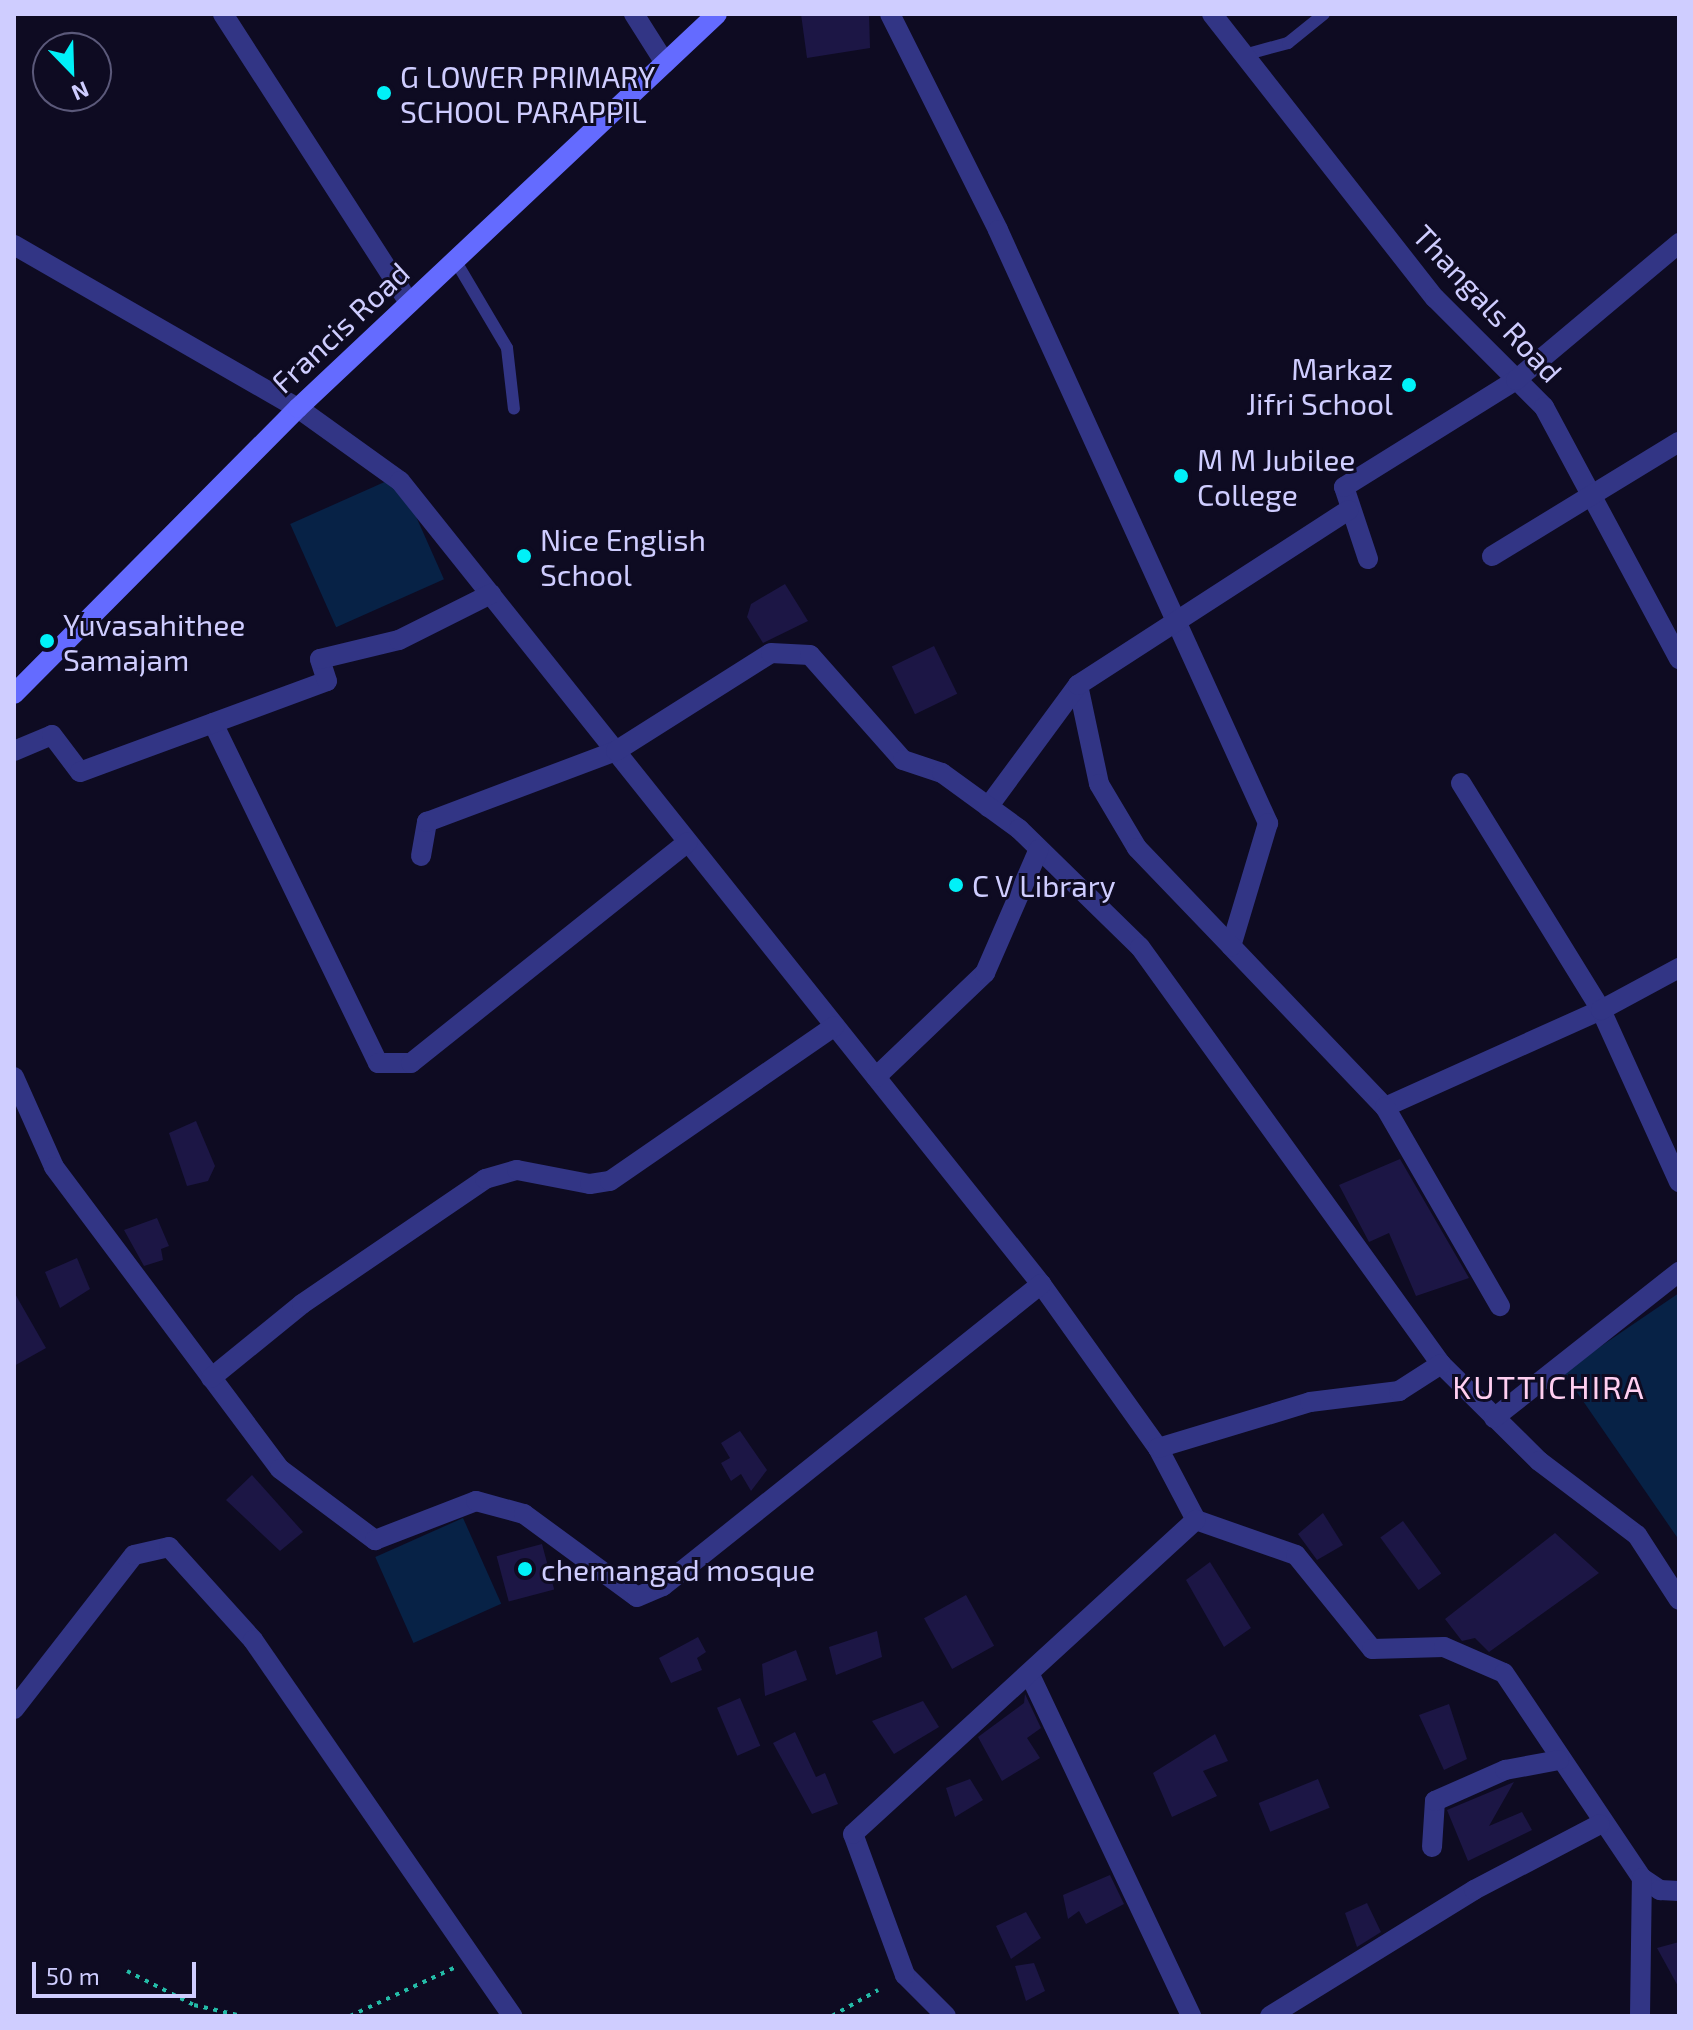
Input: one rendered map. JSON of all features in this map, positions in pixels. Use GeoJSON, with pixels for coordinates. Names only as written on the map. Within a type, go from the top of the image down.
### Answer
{"type":"FeatureCollection","features":[{"type":"Feature","properties":{"kind":"main road","name":"Francis Road"},"geometry":{"type":"LineString","coordinates":[[14,694],[298,408],[717,14]]}},
{"type":"Feature","properties":{"kind":"street"},"geometry":{"type":"LineString","coordinates":[[223,14],[409,303]]}},
{"type":"Feature","properties":{"kind":"street"},"geometry":{"type":"LineString","coordinates":[[634,14],[665,63]]}},
{"type":"Feature","properties":{"kind":"street"},"geometry":{"type":"LineString","coordinates":[[890,14],[998,230],[1268,823],[1231,946]]}},
{"type":"Feature","properties":{"kind":"street","name":"Thangals Road"},"geometry":{"type":"LineString","coordinates":[[1212,14],[1435,298],[1544,407],[1679,659]]}},
{"type":"Feature","properties":{"kind":"street"},"geometry":{"type":"LineString","coordinates":[[1368,559],[1348,510],[1344,487],[1516,380],[1679,243]]}},
{"type":"Feature","properties":{"kind":"street"},"geometry":{"type":"LineString","coordinates":[[14,245],[298,408],[400,481],[1041,1284],[1158,1448],[1196,1520],[1296,1555],[1372,1649],[1444,1647],[1504,1673],[1600,1824],[1642,1878],[1660,1890],[1679,1891]]}},
{"type":"Feature","properties":{"kind":"street"},"geometry":{"type":"LineString","coordinates":[[1492,556],[1591,491],[1679,442]]}},
{"type":"Feature","properties":{"kind":"street"},"geometry":{"type":"LineString","coordinates":[[988,807],[1078,685],[1177,627],[1348,510]]}},
{"type":"Feature","properties":{"kind":"street"},"geometry":{"type":"LineString","coordinates":[[14,751],[52,735],[80,772],[327,681],[320,659],[399,640],[491,594]]}},
{"type":"Feature","properties":{"kind":"street"},"geometry":{"type":"LineString","coordinates":[[421,856],[427,822],[616,751],[771,653],[810,655],[903,760],[942,773],[988,807],[1039,849],[1140,947],[1441,1364],[1494,1418],[1637,1535],[1679,1600]]}},
{"type":"Feature","properties":{"kind":"street"},"geometry":{"type":"LineString","coordinates":[[1078,685],[1099,784],[1137,848],[1385,1107],[1500,1306]]}},
{"type":"Feature","properties":{"kind":"street"},"geometry":{"type":"LineString","coordinates":[[213,723],[378,1063],[411,1063],[688,842]]}},
{"type":"Feature","properties":{"kind":"street"},"geometry":{"type":"LineString","coordinates":[[1461,783],[1601,1010],[1679,1182]]}},
{"type":"Feature","properties":{"kind":"street"},"geometry":{"type":"LineString","coordinates":[[876,1077],[985,973],[1039,849]]}},
{"type":"Feature","properties":{"kind":"street"},"geometry":{"type":"LineString","coordinates":[[1385,1107],[1601,1010],[1679,968]]}},
{"type":"Feature","properties":{"kind":"street"},"geometry":{"type":"LineString","coordinates":[[211,1378],[302,1304],[485,1179],[517,1170],[590,1184],[610,1181],[835,1026]]}},
{"type":"Feature","properties":{"kind":"street"},"geometry":{"type":"LineString","coordinates":[[14,1077],[54,1167],[280,1469],[375,1540],[476,1501],[524,1514],[637,1597],[663,1586],[1041,1284]]}},
{"type":"Feature","properties":{"kind":"street"},"geometry":{"type":"LineString","coordinates":[[1494,1418],[1679,1272]]}},
{"type":"Feature","properties":{"kind":"street"},"geometry":{"type":"LineString","coordinates":[[1158,1448],[1310,1402],[1399,1391],[1441,1364]]}},
{"type":"Feature","properties":{"kind":"street"},"geometry":{"type":"LineString","coordinates":[[946,2016],[905,1975],[853,1834],[1196,1520]]}},
{"type":"Feature","properties":{"kind":"street"},"geometry":{"type":"LineString","coordinates":[[14,1709],[134,1555],[169,1547],[253,1640],[512,2016]]}},
{"type":"Feature","properties":{"kind":"street"},"geometry":{"type":"LineString","coordinates":[[1030,1675],[1191,2016]]}},
{"type":"Feature","properties":{"kind":"street"},"geometry":{"type":"LineString","coordinates":[[1432,1847],[1435,1801],[1505,1770],[1559,1760]]}},
{"type":"Feature","properties":{"kind":"street"},"geometry":{"type":"LineString","coordinates":[[1270,2016],[1474,1890],[1600,1824]]}},
{"type":"Feature","properties":{"kind":"street"},"geometry":{"type":"LineString","coordinates":[[1640,2016],[1642,1878]]}},
{"type":"Feature","properties":{"kind":"lane"},"geometry":{"type":"LineString","coordinates":[[1244,55],[1288,43],[1324,14]]}},
{"type":"Feature","properties":{"kind":"lane"},"geometry":{"type":"LineString","coordinates":[[455,260],[507,348],[514,409]]}},
{"type":"Feature","properties":{"kind":"path"},"geometry":{"type":"LineString","coordinates":[[350,2016],[454,1967],[478,1970]]}},
{"type":"Feature","properties":{"kind":"path"},"geometry":{"type":"LineString","coordinates":[[127,1971],[194,2005],[242,2016]]}},
{"type":"Feature","properties":{"kind":"path"},"geometry":{"type":"LineString","coordinates":[[832,2016],[878,1990]]}},
{"type":"Feature","properties":{"kind":"water"},"geometry":{"type":"Polygon","coordinates":[[[398,476],[444,579],[336,627],[290,524],[398,476]]]}},
{"type":"Feature","properties":{"kind":"water","name":"KUTTICHIRA"},"geometry":{"type":"Polygon","coordinates":[[[1679,1293],[1679,1540],[1563,1372],[1679,1293]]]}},
{"type":"Feature","properties":{"kind":"water"},"geometry":{"type":"Polygon","coordinates":[[[463,1518],[501,1604],[414,1643],[375,1557],[463,1518]]]}},
{"type":"Feature","properties":{"kind":"building"},"geometry":{"type":"Polygon","coordinates":[[[801,14],[869,14],[870,48],[807,58],[801,14]]]}},
{"type":"Feature","properties":{"kind":"building"},"geometry":{"type":"Polygon","coordinates":[[[785,584],[808,621],[763,643],[747,617],[751,604],[785,584]]]}},
{"type":"Feature","properties":{"kind":"building"},"geometry":{"type":"Polygon","coordinates":[[[934,646],[957,694],[915,714],[892,667],[934,646]]]}},
{"type":"Feature","properties":{"kind":"building"},"geometry":{"type":"Polygon","coordinates":[[[196,1121],[215,1166],[208,1181],[187,1186],[169,1133],[196,1121]]]}},
{"type":"Feature","properties":{"kind":"building"},"geometry":{"type":"Polygon","coordinates":[[[1400,1159],[1469,1278],[1416,1296],[1389,1233],[1369,1242],[1339,1185],[1400,1159]]]}},
{"type":"Feature","properties":{"kind":"building"},"geometry":{"type":"Polygon","coordinates":[[[157,1218],[169,1246],[161,1249],[163,1260],[144,1266],[124,1230],[157,1218]]]}},
{"type":"Feature","properties":{"kind":"building"},"geometry":{"type":"Polygon","coordinates":[[[77,1258],[90,1289],[60,1308],[45,1272],[77,1258]]]}},
{"type":"Feature","properties":{"kind":"building"},"geometry":{"type":"Polygon","coordinates":[[[14,1292],[46,1348],[14,1366],[14,1292]]]}},
{"type":"Feature","properties":{"kind":"building"},"geometry":{"type":"Polygon","coordinates":[[[740,1431],[767,1470],[751,1491],[741,1474],[731,1481],[721,1463],[730,1458],[721,1443],[740,1431]]]}},
{"type":"Feature","properties":{"kind":"building"},"geometry":{"type":"Polygon","coordinates":[[[252,1475],[303,1532],[280,1551],[226,1500],[252,1475]]]}},
{"type":"Feature","properties":{"kind":"building"},"geometry":{"type":"Polygon","coordinates":[[[1323,1513],[1343,1545],[1317,1560],[1298,1534],[1323,1513]]]}},
{"type":"Feature","properties":{"kind":"building"},"geometry":{"type":"Polygon","coordinates":[[[1403,1521],[1441,1574],[1419,1590],[1380,1537],[1403,1521]]]}},
{"type":"Feature","properties":{"kind":"building"},"geometry":{"type":"Polygon","coordinates":[[[1555,1533],[1599,1573],[1489,1652],[1475,1638],[1462,1641],[1445,1619],[1555,1533]]]}},
{"type":"Feature","properties":{"kind":"building","name":"chemangad mosque"},"geometry":{"type":"Polygon","coordinates":[[[542,1544],[554,1589],[509,1602],[497,1556],[542,1544]]]}},
{"type":"Feature","properties":{"kind":"building"},"geometry":{"type":"Polygon","coordinates":[[[1210,1562],[1251,1628],[1224,1647],[1186,1580],[1210,1562]]]}},
{"type":"Feature","properties":{"kind":"building"},"geometry":{"type":"Polygon","coordinates":[[[966,1595],[994,1646],[952,1669],[924,1618],[966,1595]]]}},
{"type":"Feature","properties":{"kind":"building"},"geometry":{"type":"Polygon","coordinates":[[[877,1631],[882,1657],[836,1675],[829,1647],[877,1631]]]}},
{"type":"Feature","properties":{"kind":"building"},"geometry":{"type":"Polygon","coordinates":[[[698,1637],[706,1652],[697,1658],[702,1670],[671,1683],[659,1658],[698,1637]]]}},
{"type":"Feature","properties":{"kind":"building"},"geometry":{"type":"Polygon","coordinates":[[[796,1650],[807,1680],[765,1696],[762,1664],[796,1650]]]}},
{"type":"Feature","properties":{"kind":"building"},"geometry":{"type":"Polygon","coordinates":[[[1025,1694],[1041,1728],[1027,1738],[1040,1758],[1002,1781],[978,1737],[1024,1703],[1025,1694]]]}},
{"type":"Feature","properties":{"kind":"building"},"geometry":{"type":"Polygon","coordinates":[[[740,1698],[760,1746],[737,1756],[717,1708],[740,1698]]]}},
{"type":"Feature","properties":{"kind":"building"},"geometry":{"type":"Polygon","coordinates":[[[923,1701],[939,1727],[894,1754],[872,1721],[923,1701]]]}},
{"type":"Feature","properties":{"kind":"building"},"geometry":{"type":"Polygon","coordinates":[[[1449,1704],[1467,1759],[1444,1770],[1419,1715],[1449,1704]]]}},
{"type":"Feature","properties":{"kind":"building"},"geometry":{"type":"Polygon","coordinates":[[[795,1732],[816,1777],[825,1773],[838,1804],[812,1814],[773,1743],[795,1732]]]}},
{"type":"Feature","properties":{"kind":"building"},"geometry":{"type":"Polygon","coordinates":[[[1215,1734],[1228,1761],[1203,1771],[1217,1796],[1172,1817],[1153,1773],[1215,1734]]]}},
{"type":"Feature","properties":{"kind":"building"},"geometry":{"type":"Polygon","coordinates":[[[970,1779],[983,1800],[955,1817],[946,1788],[970,1779]]]}},
{"type":"Feature","properties":{"kind":"building"},"geometry":{"type":"Polygon","coordinates":[[[1318,1779],[1330,1808],[1270,1832],[1259,1803],[1318,1779]]]}},
{"type":"Feature","properties":{"kind":"building"},"geometry":{"type":"Polygon","coordinates":[[[1514,1782],[1489,1826],[1522,1812],[1532,1830],[1468,1861],[1447,1810],[1514,1782]]]}},
{"type":"Feature","properties":{"kind":"building"},"geometry":{"type":"Polygon","coordinates":[[[1110,1875],[1124,1904],[1086,1924],[1079,1911],[1068,1919],[1063,1895],[1110,1875]]]}},
{"type":"Feature","properties":{"kind":"building"},"geometry":{"type":"Polygon","coordinates":[[[1367,1903],[1381,1932],[1357,1947],[1345,1913],[1367,1903]]]}},
{"type":"Feature","properties":{"kind":"building"},"geometry":{"type":"Polygon","coordinates":[[[1026,1912],[1041,1938],[1011,1959],[996,1926],[1026,1912]]]}},
{"type":"Feature","properties":{"kind":"building"},"geometry":{"type":"Polygon","coordinates":[[[1679,1942],[1679,1988],[1657,1948],[1679,1942]]]}},
{"type":"Feature","properties":{"kind":"building"},"geometry":{"type":"Polygon","coordinates":[[[1034,1963],[1045,1991],[1026,2001],[1015,1966],[1034,1963]]]}},
{"type":"Feature","properties":{"kind":"place","name":"G LOWER PRIMARY SCHOOL PARAPPIL"},"geometry":{"type":"Point","coordinates":[384,93]}},
{"type":"Feature","properties":{"kind":"place","name":"Markaz Jifri School"},"geometry":{"type":"Point","coordinates":[1409,385]}},
{"type":"Feature","properties":{"kind":"place","name":"M M Jubilee College"},"geometry":{"type":"Point","coordinates":[1181,476]}},
{"type":"Feature","properties":{"kind":"place","name":"Nice English School"},"geometry":{"type":"Point","coordinates":[524,556]}},
{"type":"Feature","properties":{"kind":"place","name":"Yuvasahithee Samajam"},"geometry":{"type":"Point","coordinates":[47,641]}},
{"type":"Feature","properties":{"kind":"place","name":"C V Library"},"geometry":{"type":"Point","coordinates":[956,885]}},
{"type":"Feature","properties":{"kind":"place","name":"chemangad mosque"},"geometry":{"type":"Point","coordinates":[525,1569]}},
{"type":"Feature","properties":{"kind":"district","name":"KUTTICHIRA"},"geometry":{"type":"Point","coordinates":[1549,1386]}}]}
